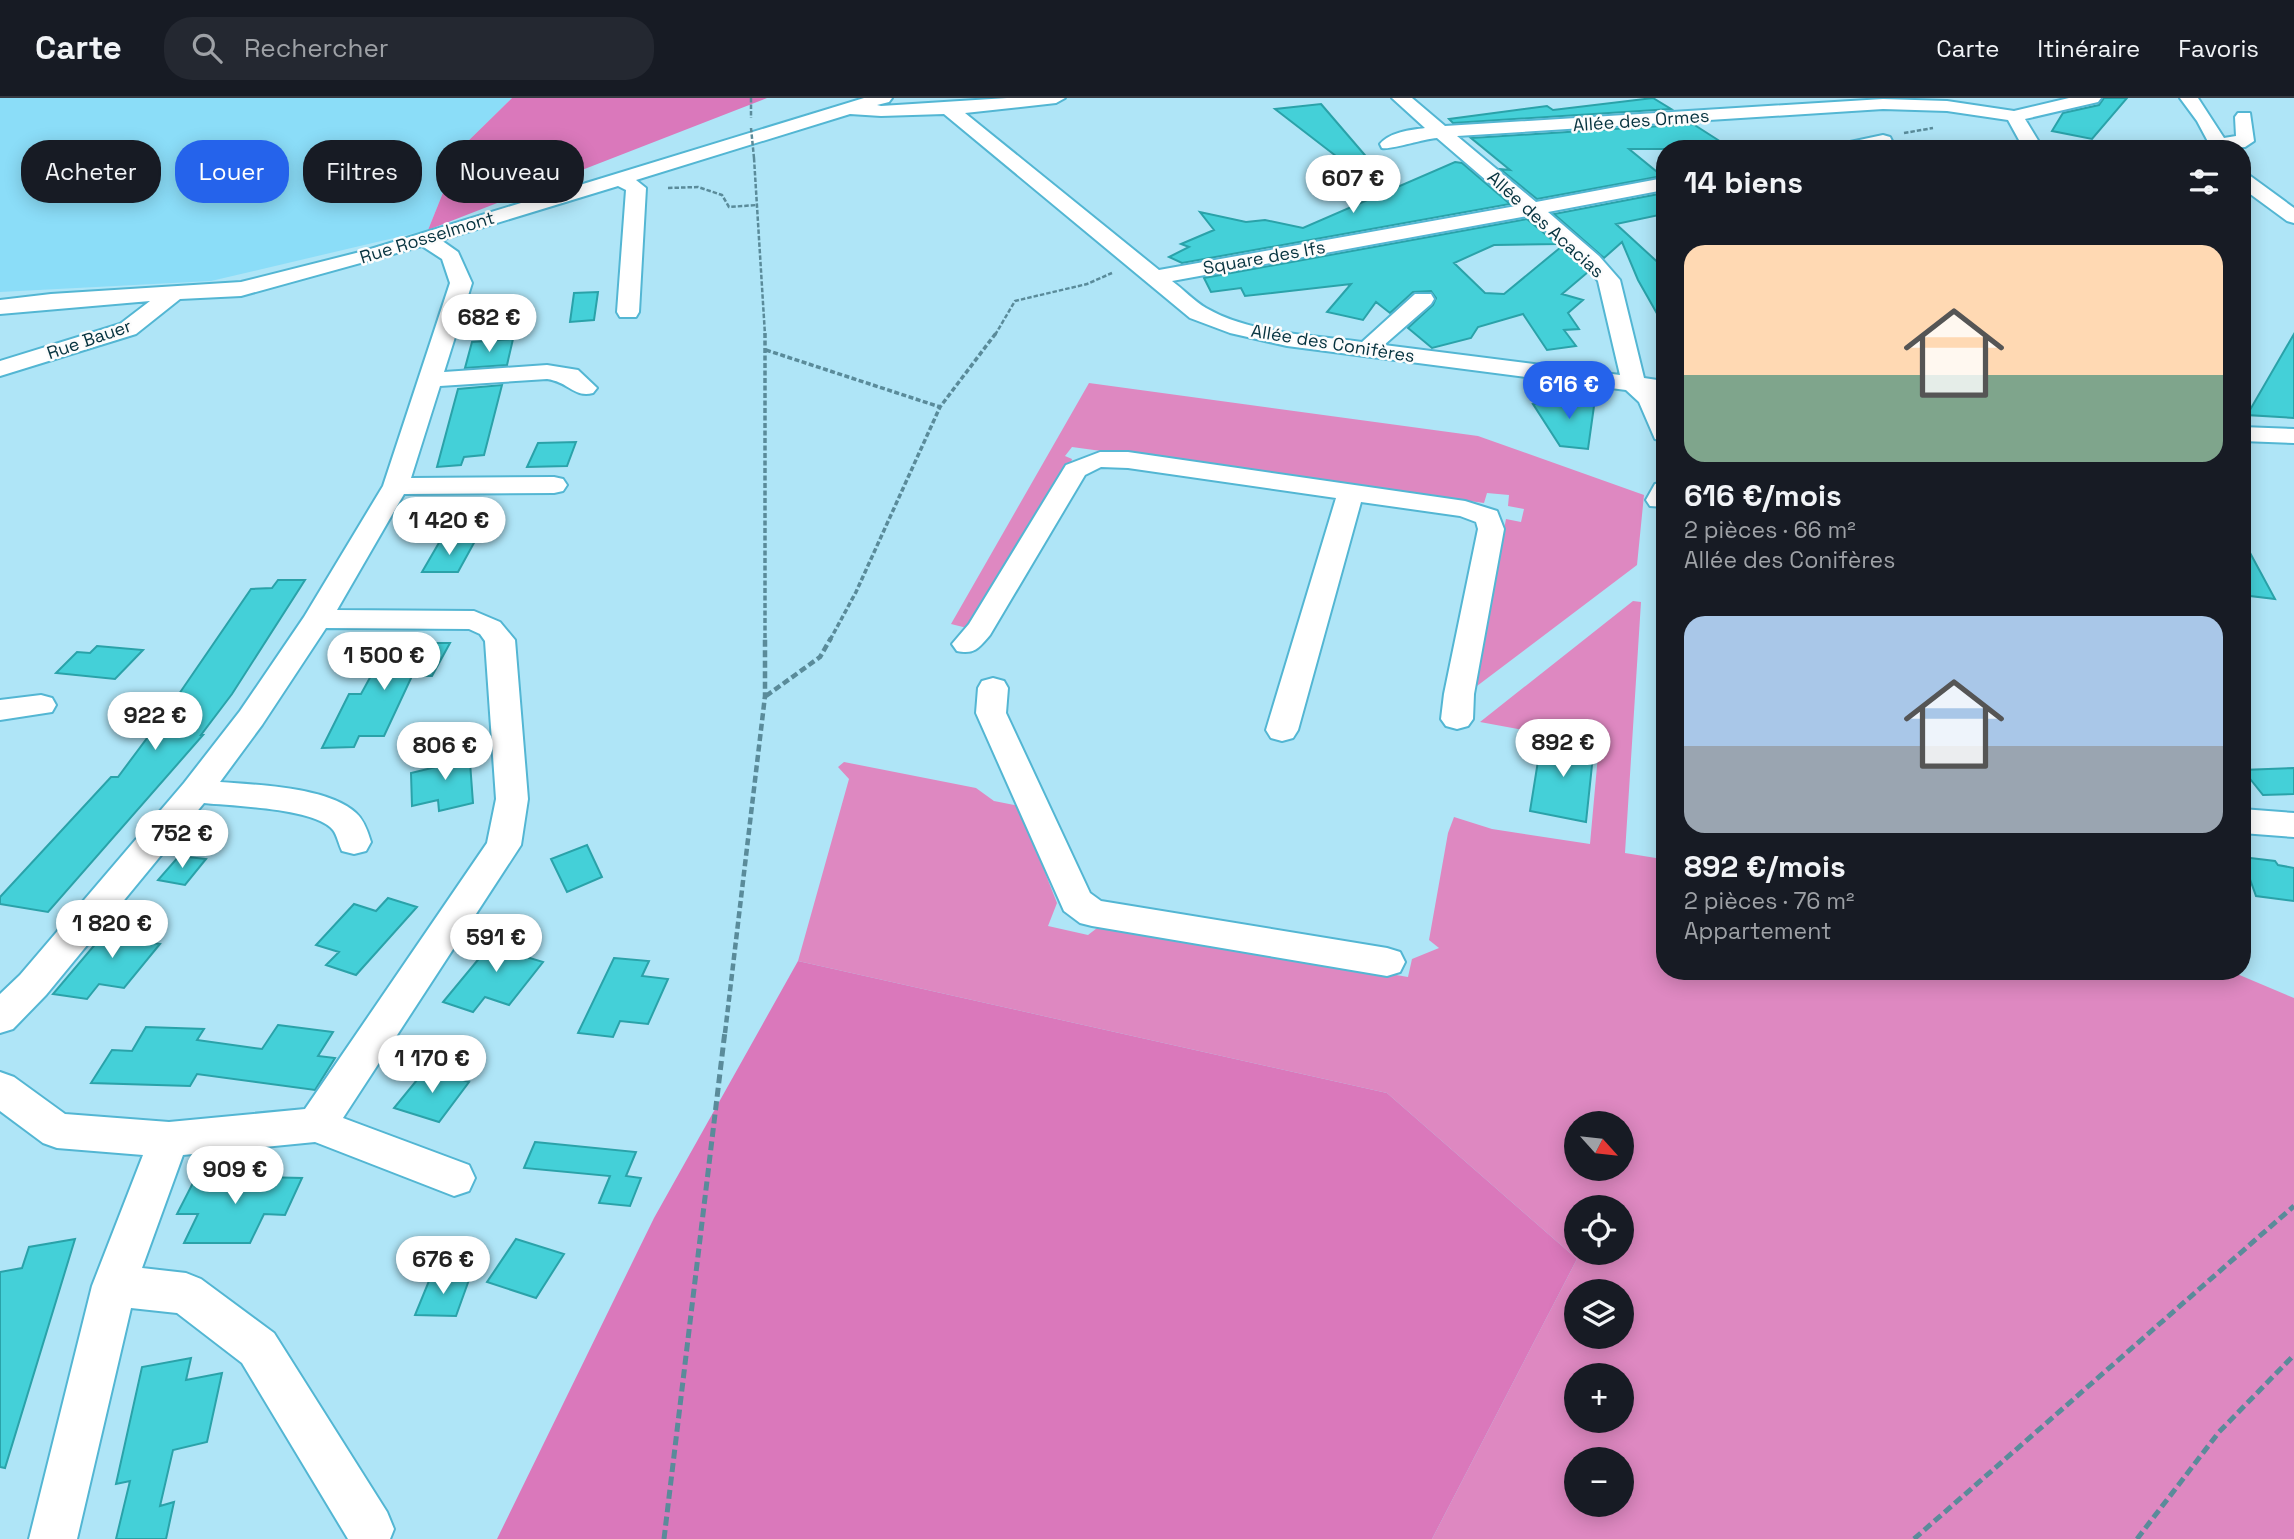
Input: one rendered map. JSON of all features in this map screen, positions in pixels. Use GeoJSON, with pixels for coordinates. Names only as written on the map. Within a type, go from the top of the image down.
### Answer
{"type":"FeatureCollection","features":[{"type":"Feature","properties":{"kind":"street","name":"Rue Rosselmont"},"geometry":{"type":"LineString","coordinates":[[0,307],[242,289],[628,183],[883,98]]}},
{"type":"Feature","properties":{"kind":"street"},"geometry":{"type":"LineString","coordinates":[[850,108],[888,112],[1056,98]]}},
{"type":"Feature","properties":{"kind":"street","name":"Allée des Acacias"},"geometry":{"type":"LineString","coordinates":[[1401,98],[1592,260],[1609,280],[1634,385]]}},
{"type":"Feature","properties":{"kind":"street","name":"Allée des Ormes"},"geometry":{"type":"LineString","coordinates":[[1390,144],[1411,135],[1439,132],[1883,104],[1947,106],[2014,116],[2092,98]]}},
{"type":"Feature","properties":{"kind":"street"},"geometry":{"type":"LineString","coordinates":[[2189,98],[2206,120],[2216,140]]}},
{"type":"Feature","properties":{"kind":"street","name":"Allée des Conifères"},"geometry":{"type":"LineString","coordinates":[[949,109],[1138,261],[1198,313],[1238,328],[1287,340],[1656,387]]}},
{"type":"Feature","properties":{"kind":"street"},"geometry":{"type":"LineString","coordinates":[[2014,116],[2029,140]]}},
{"type":"Feature","properties":{"kind":"street"},"geometry":{"type":"LineString","coordinates":[[2244,117],[2245,140]]}},
{"type":"Feature","properties":{"kind":"street"},"geometry":{"type":"LineString","coordinates":[[628,183],[628,312]]}},
{"type":"Feature","properties":{"kind":"street","name":"Square des Ifs"},"geometry":{"type":"LineString","coordinates":[[1157,277],[1292,250],[1532,211],[1656,186]]}},
{"type":"Feature","properties":{"kind":"street"},"geometry":{"type":"LineString","coordinates":[[2251,186],[2294,218]]}},
{"type":"Feature","properties":{"kind":"street"},"geometry":{"type":"LineString","coordinates":[[2270,200],[2294,198]]}},
{"type":"Feature","properties":{"kind":"street"},"geometry":{"type":"LineString","coordinates":[[0,1018],[33,985],[196,790],[251,718],[317,619],[396,486],[461,283],[450,256],[423,238]]}},
{"type":"Feature","properties":{"kind":"street","name":"Rue Bauer"},"geometry":{"type":"LineString","coordinates":[[0,369],[128,329],[171,296]]}},
{"type":"Feature","properties":{"kind":"street"},"geometry":{"type":"LineString","coordinates":[[1371,350],[1373,342],[1423,299]]}},
{"type":"Feature","properties":{"kind":"street"},"geometry":{"type":"LineString","coordinates":[[430,380],[547,372],[570,375],[585,388]]}},
{"type":"Feature","properties":{"kind":"street"},"geometry":{"type":"LineString","coordinates":[[1634,385],[1650,399],[1656,414]]}},
{"type":"Feature","properties":{"kind":"street"},"geometry":{"type":"LineString","coordinates":[[2251,434],[2294,436]]}},
{"type":"Feature","properties":{"kind":"street"},"geometry":{"type":"LineString","coordinates":[[967,644],[980,629],[1075,470],[1090,460],[1105,457],[1128,460],[1465,509],[1489,517],[1491,529],[1459,694],[1457,719]]}},
{"type":"Feature","properties":{"kind":"street"},"geometry":{"type":"LineString","coordinates":[[396,486],[554,485]]}},
{"type":"Feature","properties":{"kind":"street"},"geometry":{"type":"LineString","coordinates":[[1282,730],[1351,492]]}},
{"type":"Feature","properties":{"kind":"street"},"geometry":{"type":"LineString","coordinates":[[316,1125],[504,845],[512,799],[500,640],[490,628],[474,620],[317,619]]}},
{"type":"Feature","properties":{"kind":"street"},"geometry":{"type":"LineString","coordinates":[[993,688],[990,713],[1076,902],[1092,913],[1387,962]]}},
{"type":"Feature","properties":{"kind":"street"},"geometry":{"type":"LineString","coordinates":[[0,710],[41,705]]}},
{"type":"Feature","properties":{"kind":"street"},"geometry":{"type":"LineString","coordinates":[[196,790],[292,802],[321,810],[346,822],[354,842]]}},
{"type":"Feature","properties":{"kind":"street"},"geometry":{"type":"LineString","coordinates":[[2251,822],[2294,825]]}},
{"type":"Feature","properties":{"kind":"street"},"geometry":{"type":"LineString","coordinates":[[0,1089],[57,1131],[169,1139],[316,1125],[454,1178]]}},
{"type":"Feature","properties":{"kind":"street"},"geometry":{"type":"LineString","coordinates":[[53,1539],[114,1286],[169,1139]]}},
{"type":"Feature","properties":{"kind":"street"},"geometry":{"type":"LineString","coordinates":[[114,1286],[186,1293],[258,1348],[370,1529]]}},
{"type":"Feature","properties":{"kind":"path"},"geometry":{"type":"LineString","coordinates":[[664,1539],[765,696],[766,350],[751,98]]}},
{"type":"Feature","properties":{"kind":"path"},"geometry":{"type":"LineString","coordinates":[[1885,140],[1901,133],[1936,127]]}},
{"type":"Feature","properties":{"kind":"path"},"geometry":{"type":"LineString","coordinates":[[628,183],[698,187],[722,195],[729,207],[757,205]]}},
{"type":"Feature","properties":{"kind":"path"},"geometry":{"type":"LineString","coordinates":[[765,696],[820,657],[856,592],[940,407],[1005,322],[1015,301],[1087,284],[1138,261]]}},
{"type":"Feature","properties":{"kind":"path"},"geometry":{"type":"LineString","coordinates":[[766,350],[940,407]]}},
{"type":"Feature","properties":{"kind":"path"},"geometry":{"type":"LineString","coordinates":[[1914,1539],[2294,1206]]}},
{"type":"Feature","properties":{"kind":"path"},"geometry":{"type":"LineString","coordinates":[[2137,1539],[2219,1432],[2294,1355]]}},
{"type":"Feature","properties":{"kind":"shaded area"},"geometry":{"type":"Polygon","coordinates":[[[0,98],[512,98],[469,140],[436,140],[436,203],[439,203],[428,230],[211,281],[0,292],[0,98]]]}},
{"type":"Feature","properties":{"kind":"shaded area"},"geometry":{"type":"Polygon","coordinates":[[[512,98],[767,98],[584,169],[584,140],[469,140],[512,98]]]}},
{"type":"Feature","properties":{"kind":"shaded area"},"geometry":{"type":"Polygon","coordinates":[[[439,203],[497,203],[428,230],[439,203]]]}},
{"type":"Feature","properties":{"kind":"shaded area"},"geometry":{"type":"Polygon","coordinates":[[[1089,383],[1478,436],[1644,495],[1637,565],[1473,689],[1506,519],[1521,522],[1524,509],[1508,506],[1509,495],[1487,493],[1484,503],[1072,447],[1065,456],[1072,459],[1070,466],[967,628],[951,624],[1089,383]]]}},
{"type":"Feature","properties":{"kind":"shaded area"},"geometry":{"type":"Polygon","coordinates":[[[1633,601],[1641,602],[1625,853],[1656,858],[1656,980],[2251,980],[2294,998],[2294,1539],[1432,1539],[1564,1284],[1564,1349],[1634,1349],[1634,1279],[1567,1279],[1574,1265],[1634,1265],[1634,1195],[1564,1195],[1564,1248],[1387,1093],[798,961],[849,779],[838,767],[844,762],[976,788],[994,801],[1019,806],[1057,903],[1048,926],[1088,935],[1101,925],[1408,977],[1412,959],[1439,948],[1429,940],[1448,833],[1454,817],[1492,829],[1590,844],[1599,744],[1480,722],[1633,601]]]}},
{"type":"Feature","properties":{"kind":"shaded area"},"geometry":{"type":"Polygon","coordinates":[[[798,961],[1387,1093],[1564,1248],[1564,1265],[1574,1265],[1567,1279],[1564,1279],[1564,1284],[1432,1539],[497,1539],[654,1218],[798,961]]]}},
{"type":"Feature","properties":{"kind":"building"},"geometry":{"type":"Polygon","coordinates":[[[1653,98],[1671,109],[1453,123],[1449,119],[1547,106],[1553,110],[1653,98]]]}},
{"type":"Feature","properties":{"kind":"building"},"geometry":{"type":"Polygon","coordinates":[[[2104,98],[2127,98],[2092,139],[2052,131],[2063,113],[2099,105],[2104,98]]]}},
{"type":"Feature","properties":{"kind":"building"},"geometry":{"type":"Polygon","coordinates":[[[1321,104],[1388,182],[1380,190],[1275,109],[1321,104]]]}},
{"type":"Feature","properties":{"kind":"building"},"geometry":{"type":"Polygon","coordinates":[[[1693,124],[1718,140],[1656,140],[1656,149],[1629,149],[1656,171],[1656,177],[1537,199],[1500,169],[1510,170],[1471,138],[1693,124]]]}},
{"type":"Feature","properties":{"kind":"building"},"geometry":{"type":"Polygon","coordinates":[[[1455,162],[1462,163],[1510,204],[1182,263],[1169,257],[1189,247],[1181,244],[1214,230],[1200,212],[1246,222],[1265,220],[1303,228],[1455,162]]]}},
{"type":"Feature","properties":{"kind":"building"},"geometry":{"type":"Polygon","coordinates":[[[1656,195],[1656,216],[1616,224],[1656,261],[1656,312],[1638,280],[1622,242],[1604,258],[1554,214],[1656,195]]]}},
{"type":"Feature","properties":{"kind":"building"},"geometry":{"type":"Polygon","coordinates":[[[1527,219],[1557,244],[1494,245],[1454,263],[1485,293],[1504,294],[1561,247],[1588,272],[1562,294],[1583,300],[1568,313],[1579,329],[1564,330],[1576,346],[1547,350],[1523,314],[1478,327],[1471,338],[1432,348],[1408,328],[1433,305],[1436,298],[1431,291],[1413,292],[1390,313],[1376,302],[1363,320],[1327,312],[1351,284],[1245,296],[1241,288],[1211,292],[1204,278],[1527,219]]]}},
{"type":"Feature","properties":{"kind":"building"},"geometry":{"type":"Polygon","coordinates":[[[598,292],[594,320],[570,322],[574,293],[598,292]]]}},
{"type":"Feature","properties":{"kind":"building"},"geometry":{"type":"Polygon","coordinates":[[[2294,334],[2294,418],[2251,415],[2251,408],[2294,334]]]}},
{"type":"Feature","properties":{"kind":"building"},"geometry":{"type":"Polygon","coordinates":[[[513,339],[507,365],[465,368],[472,342],[513,339]]]}},
{"type":"Feature","properties":{"kind":"building"},"geometry":{"type":"Polygon","coordinates":[[[502,385],[484,455],[464,457],[461,465],[437,467],[458,389],[502,385]]]}},
{"type":"Feature","properties":{"kind":"building"},"geometry":{"type":"Polygon","coordinates":[[[1595,399],[1588,449],[1560,446],[1533,404],[1595,399]]]}},
{"type":"Feature","properties":{"kind":"building"},"geometry":{"type":"Polygon","coordinates":[[[576,442],[567,466],[527,467],[538,443],[576,442]]]}},
{"type":"Feature","properties":{"kind":"building"},"geometry":{"type":"Polygon","coordinates":[[[440,541],[475,541],[458,572],[422,572],[440,541]]]}},
{"type":"Feature","properties":{"kind":"building"},"geometry":{"type":"Polygon","coordinates":[[[2251,555],[2275,599],[2251,596],[2251,555]]]}},
{"type":"Feature","properties":{"kind":"building"},"geometry":{"type":"Polygon","coordinates":[[[278,580],[305,580],[203,735],[48,912],[0,904],[0,897],[111,777],[118,777],[168,710],[251,589],[272,588],[278,580]]]}},
{"type":"Feature","properties":{"kind":"building"},"geometry":{"type":"Polygon","coordinates":[[[389,643],[450,643],[432,676],[412,676],[384,736],[359,736],[354,747],[322,748],[349,694],[361,694],[389,643]]]}},
{"type":"Feature","properties":{"kind":"building"},"geometry":{"type":"Polygon","coordinates":[[[97,646],[143,650],[115,679],[56,673],[77,652],[90,653],[97,646]]]}},
{"type":"Feature","properties":{"kind":"building"},"geometry":{"type":"Polygon","coordinates":[[[1542,736],[1594,746],[1586,822],[1530,811],[1542,736]]]}},
{"type":"Feature","properties":{"kind":"building"},"geometry":{"type":"Polygon","coordinates":[[[469,749],[473,803],[439,811],[438,800],[412,806],[411,773],[436,767],[435,756],[469,749]]]}},
{"type":"Feature","properties":{"kind":"building"},"geometry":{"type":"Polygon","coordinates":[[[2294,768],[2294,794],[2263,795],[2251,780],[2251,770],[2294,768]]]}},
{"type":"Feature","properties":{"kind":"building"},"geometry":{"type":"Polygon","coordinates":[[[587,845],[602,877],[567,892],[551,859],[587,845]]]}},
{"type":"Feature","properties":{"kind":"building"},"geometry":{"type":"Polygon","coordinates":[[[179,856],[206,859],[185,885],[158,880],[179,856]]]}},
{"type":"Feature","properties":{"kind":"building"},"geometry":{"type":"Polygon","coordinates":[[[2251,858],[2275,861],[2278,865],[2294,868],[2294,901],[2256,896],[2251,882],[2251,858]]]}},
{"type":"Feature","properties":{"kind":"building"},"geometry":{"type":"Polygon","coordinates":[[[388,898],[417,907],[356,975],[326,965],[339,952],[316,945],[354,904],[376,911],[388,898]]]}},
{"type":"Feature","properties":{"kind":"building"},"geometry":{"type":"Polygon","coordinates":[[[114,922],[164,929],[153,943],[160,944],[124,988],[99,984],[87,999],[53,994],[114,922]]]}},
{"type":"Feature","properties":{"kind":"building"},"geometry":{"type":"Polygon","coordinates":[[[501,932],[531,941],[520,955],[543,962],[509,1005],[485,997],[473,1012],[443,1002],[501,932]]]}},
{"type":"Feature","properties":{"kind":"building"},"geometry":{"type":"Polygon","coordinates":[[[614,958],[649,961],[642,976],[668,979],[648,1024],[620,1021],[613,1037],[578,1033],[614,958]]]}},
{"type":"Feature","properties":{"kind":"building"},"geometry":{"type":"Polygon","coordinates":[[[278,1025],[333,1032],[318,1056],[335,1058],[315,1090],[197,1074],[190,1086],[91,1083],[112,1050],[132,1051],[146,1027],[204,1029],[197,1040],[262,1049],[278,1025]]]}},
{"type":"Feature","properties":{"kind":"building"},"geometry":{"type":"Polygon","coordinates":[[[426,1069],[469,1082],[439,1122],[394,1108],[426,1069]]]}},
{"type":"Feature","properties":{"kind":"building"},"geometry":{"type":"Polygon","coordinates":[[[535,1142],[636,1152],[626,1176],[641,1178],[630,1206],[599,1203],[610,1176],[524,1168],[535,1142]]]}},
{"type":"Feature","properties":{"kind":"building"},"geometry":{"type":"Polygon","coordinates":[[[196,1177],[302,1178],[285,1215],[264,1214],[250,1243],[184,1243],[198,1214],[177,1214],[196,1177]]]}},
{"type":"Feature","properties":{"kind":"building"},"geometry":{"type":"Polygon","coordinates":[[[75,1239],[5,1468],[0,1467],[0,1272],[22,1268],[29,1247],[75,1239]]]}},
{"type":"Feature","properties":{"kind":"building"},"geometry":{"type":"Polygon","coordinates":[[[516,1239],[564,1254],[536,1298],[487,1282],[516,1239]]]}},
{"type":"Feature","properties":{"kind":"building"},"geometry":{"type":"Polygon","coordinates":[[[431,1276],[470,1277],[456,1316],[415,1315],[431,1276]]]}},
{"type":"Feature","properties":{"kind":"building"},"geometry":{"type":"Polygon","coordinates":[[[191,1358],[186,1380],[222,1373],[207,1442],[173,1450],[160,1506],[174,1502],[166,1539],[116,1539],[130,1481],[116,1484],[142,1367],[191,1358]]]}}]}
